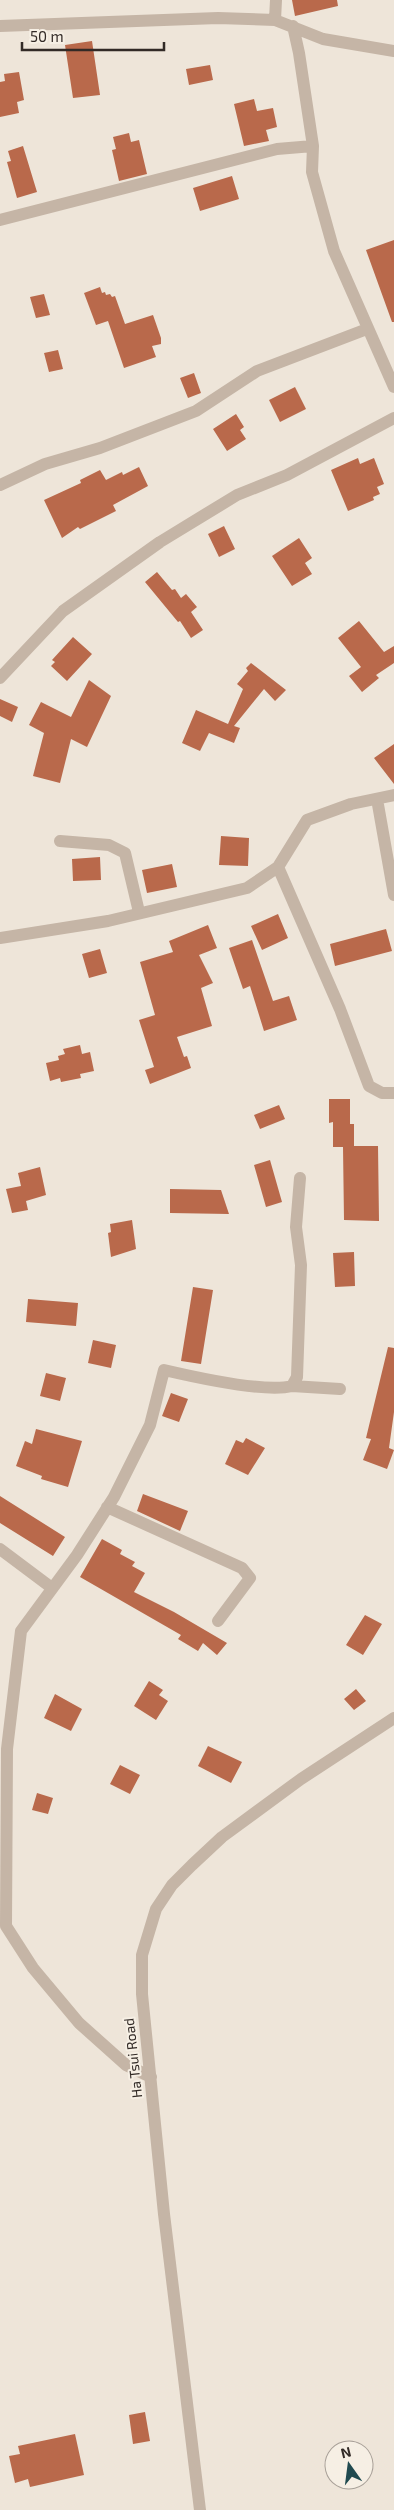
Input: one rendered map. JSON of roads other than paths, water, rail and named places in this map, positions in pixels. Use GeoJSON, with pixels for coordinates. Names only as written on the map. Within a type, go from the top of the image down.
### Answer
{"type":"FeatureCollection","features":[{"type":"Feature","properties":{"kind":"street"},"geometry":{"type":"LineString","coordinates":[[275,20],[276,0]]}},
{"type":"Feature","properties":{"kind":"street"},"geometry":{"type":"LineString","coordinates":[[0,26],[218,18],[275,20],[323,40],[394,51]]}},
{"type":"Feature","properties":{"kind":"street"},"geometry":{"type":"LineString","coordinates":[[293,26],[313,146],[312,172],[334,251],[394,387]]}},
{"type":"Feature","properties":{"kind":"street"},"geometry":{"type":"LineString","coordinates":[[0,220],[277,150],[313,146]]}},
{"type":"Feature","properties":{"kind":"street"},"geometry":{"type":"LineString","coordinates":[[0,485],[45,464],[100,448],[196,412],[256,371],[368,329]]}},
{"type":"Feature","properties":{"kind":"street"},"geometry":{"type":"LineString","coordinates":[[0,678],[63,611],[160,542],[237,495],[287,475],[394,418]]}},
{"type":"Feature","properties":{"kind":"street"},"geometry":{"type":"LineString","coordinates":[[0,938],[108,921],[139,912],[247,888],[278,867],[307,820],[351,804],[394,795]]}},
{"type":"Feature","properties":{"kind":"street"},"geometry":{"type":"LineString","coordinates":[[376,799],[394,895]]}},
{"type":"Feature","properties":{"kind":"street"},"geometry":{"type":"LineString","coordinates":[[60,841],[109,844],[125,853],[139,912]]}},
{"type":"Feature","properties":{"kind":"street"},"geometry":{"type":"LineString","coordinates":[[278,867],[340,1009],[369,1086],[382,1093],[394,1093]]}},
{"type":"Feature","properties":{"kind":"street"},"geometry":{"type":"LineString","coordinates":[[292,1386],[298,1377],[301,1264],[296,1227],[300,1178]]}},
{"type":"Feature","properties":{"kind":"street"},"geometry":{"type":"LineString","coordinates":[[150,2076],[126,2065],[80,2023],[33,1968],[6,1926],[8,1749],[15,1670],[21,1631],[77,1556],[107,1507],[150,1425],[164,1370],[242,1384],[284,1388],[292,1386],[340,1389]]}},
{"type":"Feature","properties":{"kind":"street"},"geometry":{"type":"LineString","coordinates":[[107,1507],[242,1568],[250,1578],[218,1621]]}},
{"type":"Feature","properties":{"kind":"street"},"geometry":{"type":"LineString","coordinates":[[0,1549],[52,1588]]}},
{"type":"Feature","properties":{"kind":"street","name":"Ha Tsui Road"},"geometry":{"type":"LineString","coordinates":[[200,2510],[164,2214],[142,1994],[142,1954],[156,1909],[172,1885],[222,1837],[301,1779],[394,1718]]}}]}
